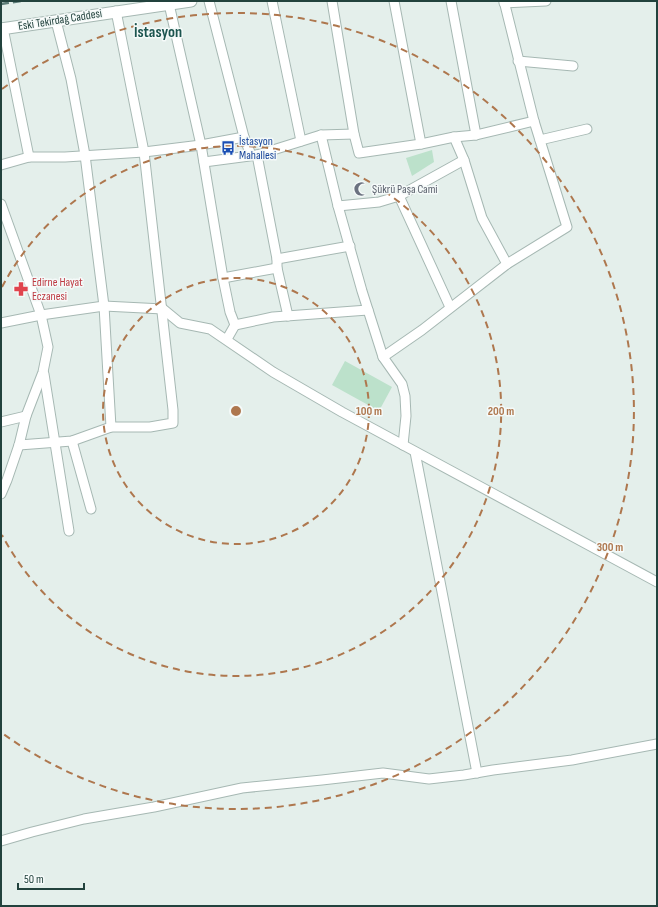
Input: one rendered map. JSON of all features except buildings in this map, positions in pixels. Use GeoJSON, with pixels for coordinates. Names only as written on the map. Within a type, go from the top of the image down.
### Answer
{"type":"FeatureCollection","features":[{"type":"Feature","properties":{"kind":"street","name":"Eski Tekirdağ Caddesi"},"geometry":{"type":"LineString","coordinates":[[2,29],[191,1]]}},
{"type":"Feature","properties":{"kind":"street"},"geometry":{"type":"LineString","coordinates":[[209,1],[244,137],[254,155],[288,316]]}},
{"type":"Feature","properties":{"kind":"street"},"geometry":{"type":"LineString","coordinates":[[272,1],[301,141]]}},
{"type":"Feature","properties":{"kind":"street"},"geometry":{"type":"LineString","coordinates":[[332,1],[354,134],[359,153],[421,144],[454,137],[476,135],[534,121]]}},
{"type":"Feature","properties":{"kind":"street"},"geometry":{"type":"LineString","coordinates":[[394,1],[421,144]]}},
{"type":"Feature","properties":{"kind":"street"},"geometry":{"type":"LineString","coordinates":[[451,1],[476,135]]}},
{"type":"Feature","properties":{"kind":"street"},"geometry":{"type":"LineString","coordinates":[[383,357],[422,330],[507,264],[567,227],[534,121],[504,2],[546,1]]}},
{"type":"Feature","properties":{"kind":"street"},"geometry":{"type":"LineString","coordinates":[[169,4],[201,145],[223,278],[230,312],[235,325]]}},
{"type":"Feature","properties":{"kind":"street"},"geometry":{"type":"LineString","coordinates":[[19,445],[54,443],[72,440],[111,427],[150,427],[173,423],[163,309],[144,152],[116,12]]}},
{"type":"Feature","properties":{"kind":"street"},"geometry":{"type":"LineString","coordinates":[[56,21],[71,79],[85,155],[104,306],[111,427]]}},
{"type":"Feature","properties":{"kind":"street"},"geometry":{"type":"LineString","coordinates":[[2,29],[29,157]]}},
{"type":"Feature","properties":{"kind":"street"},"geometry":{"type":"LineString","coordinates":[[518,61],[573,66]]}},
{"type":"Feature","properties":{"kind":"street"},"geometry":{"type":"LineString","coordinates":[[540,140],[588,130]]}},
{"type":"Feature","properties":{"kind":"street"},"geometry":{"type":"LineString","coordinates":[[204,162],[254,155],[321,135],[354,134]]}},
{"type":"Feature","properties":{"kind":"street"},"geometry":{"type":"LineString","coordinates":[[321,135],[338,206],[383,357],[402,384],[405,396],[406,416],[403,445]]}},
{"type":"Feature","properties":{"kind":"street"},"geometry":{"type":"LineString","coordinates":[[1,165],[29,157],[144,152],[201,145],[244,137]]}},
{"type":"Feature","properties":{"kind":"street"},"geometry":{"type":"LineString","coordinates":[[454,137],[464,160],[482,218],[507,264]]}},
{"type":"Feature","properties":{"kind":"street"},"geometry":{"type":"LineString","coordinates":[[338,206],[379,202],[399,196],[464,160]]}},
{"type":"Feature","properties":{"kind":"street"},"geometry":{"type":"LineString","coordinates":[[399,196],[450,308]]}},
{"type":"Feature","properties":{"kind":"street"},"geometry":{"type":"LineString","coordinates":[[1,204],[5,231],[41,316],[48,347],[43,372],[26,416],[19,445],[1,494]]}},
{"type":"Feature","properties":{"kind":"street"},"geometry":{"type":"LineString","coordinates":[[223,278],[277,263],[350,246]]}},
{"type":"Feature","properties":{"kind":"street"},"geometry":{"type":"LineString","coordinates":[[1,323],[104,306],[163,309],[180,323],[210,329],[227,339],[273,372],[342,412],[657,582]]}},
{"type":"Feature","properties":{"kind":"street"},"geometry":{"type":"LineString","coordinates":[[227,339],[235,325],[274,317],[368,310]]}},
{"type":"Feature","properties":{"kind":"street"},"geometry":{"type":"LineString","coordinates":[[43,372],[69,531]]}},
{"type":"Feature","properties":{"kind":"street"},"geometry":{"type":"LineString","coordinates":[[1,422],[26,416]]}},
{"type":"Feature","properties":{"kind":"street"},"geometry":{"type":"LineString","coordinates":[[72,440],[91,509]]}},
{"type":"Feature","properties":{"kind":"street"},"geometry":{"type":"LineString","coordinates":[[415,452],[477,773]]}},
{"type":"Feature","properties":{"kind":"street"},"geometry":{"type":"LineString","coordinates":[[1,841],[84,819],[154,807],[242,788],[383,773],[429,779],[572,760],[657,744]]}},
{"type":"Feature","properties":{"kind":"green space"},"geometry":{"type":"Polygon","coordinates":[[[432,150],[434,162],[412,176],[406,158],[432,150]]]}},
{"type":"Feature","properties":{"kind":"green space"},"geometry":{"type":"Polygon","coordinates":[[[345,361],[392,387],[379,411],[332,385],[345,361]]]}},
{"type":"Feature","properties":{"kind":"railway"},"geometry":{"type":"LineString","coordinates":[[1,4],[21,1]]}},
{"type":"Feature","properties":{"kind":"place","name":"İstasyon Mahallesi"},"geometry":{"type":"Point","coordinates":[228,148]}},
{"type":"Feature","properties":{"kind":"place","name":"Şükrü Paşa Cami"},"geometry":{"type":"Point","coordinates":[361,189]}},
{"type":"Feature","properties":{"kind":"place","name":"Edirne Hayat Eczanesi"},"geometry":{"type":"Point","coordinates":[21,289]}},
{"type":"Feature","properties":{"kind":"district","name":"İstasyon"},"geometry":{"type":"Point","coordinates":[158,32]}}]}
